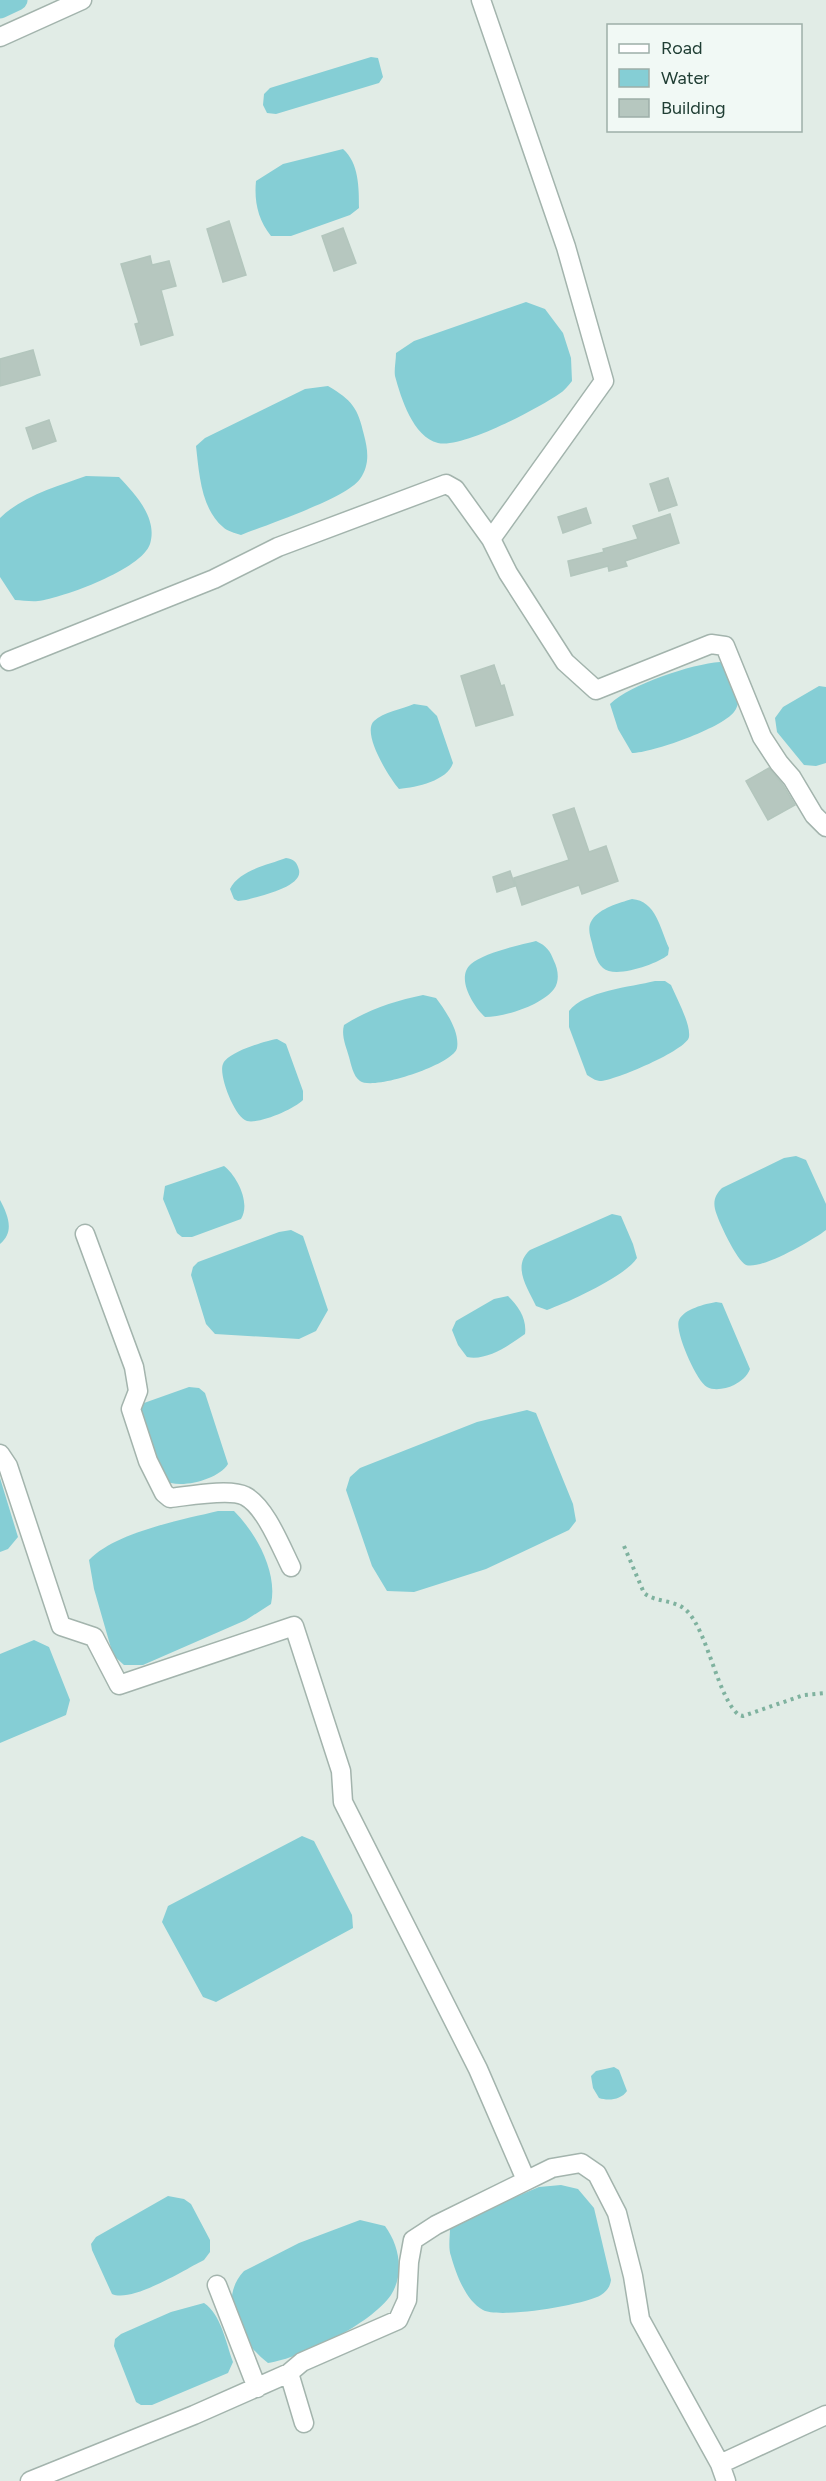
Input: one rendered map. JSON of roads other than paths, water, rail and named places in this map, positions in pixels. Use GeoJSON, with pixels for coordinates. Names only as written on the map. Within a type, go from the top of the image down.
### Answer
{"type":"FeatureCollection","features":[{"type":"Feature","properties":{"kind":"street"},"geometry":{"type":"LineString","coordinates":[[0,37],[82,0]]}},
{"type":"Feature","properties":{"kind":"street"},"geometry":{"type":"LineString","coordinates":[[481,0],[566,247],[604,381],[491,539]]}},
{"type":"Feature","properties":{"kind":"street"},"geometry":{"type":"LineString","coordinates":[[9,661],[214,579],[278,547],[446,484],[455,489],[491,539],[508,573],[565,662],[596,690],[711,644],[724,646],[762,737],[778,763],[792,778],[814,815],[826,827]]}},
{"type":"Feature","properties":{"kind":"street"},"geometry":{"type":"LineString","coordinates":[[85,1234],[134,1367],[138,1391],[131,1409],[148,1461],[164,1493],[170,1498],[212,1493],[244,1495],[255,1505],[269,1524],[291,1567]]}},
{"type":"Feature","properties":{"kind":"street"},"geometry":{"type":"LineString","coordinates":[[0,1454],[8,1466],[61,1626],[94,1637],[119,1685],[294,1626],[342,1771],[343,1802],[478,2069],[526,2180]]}},
{"type":"Feature","properties":{"kind":"street"},"geometry":{"type":"LineString","coordinates":[[30,2481],[257,2388],[289,2373],[302,2362],[398,2320],[407,2300],[412,2240],[436,2224],[552,2168],[581,2163],[597,2174],[617,2213],[633,2276],[640,2319],[723,2472],[826,2415]]}},
{"type":"Feature","properties":{"kind":"street"},"geometry":{"type":"LineString","coordinates":[[217,2285],[257,2388]]}},
{"type":"Feature","properties":{"kind":"street"},"geometry":{"type":"LineString","coordinates":[[289,2373],[304,2423]]}},
{"type":"Feature","properties":{"kind":"water"},"geometry":{"type":"Polygon","coordinates":[[[371,57],[378,58],[383,77],[379,83],[276,114],[267,113],[263,105],[264,94],[270,88],[371,57]]]}},
{"type":"Feature","properties":{"kind":"water"},"geometry":{"type":"Polygon","coordinates":[[[343,149],[355,169],[359,208],[350,215],[291,236],[271,236],[258,210],[256,181],[283,164],[343,149]]]}},
{"type":"Feature","properties":{"kind":"water"},"geometry":{"type":"Polygon","coordinates":[[[526,302],[545,309],[563,333],[571,358],[572,381],[563,391],[548,401],[481,434],[449,443],[438,443],[429,439],[409,416],[395,376],[396,353],[414,341],[526,302]]]}},
{"type":"Feature","properties":{"kind":"water"},"geometry":{"type":"Polygon","coordinates":[[[328,386],[353,406],[359,418],[367,452],[365,468],[360,479],[323,502],[241,535],[225,528],[210,510],[202,490],[196,446],[205,438],[305,389],[328,386]]]}},
{"type":"Feature","properties":{"kind":"water"},"geometry":{"type":"Polygon","coordinates":[[[86,476],[119,477],[144,507],[151,525],[150,544],[144,554],[133,563],[100,581],[50,599],[15,600],[0,577],[0,518],[29,498],[86,476]]]}},
{"type":"Feature","properties":{"kind":"water"},"geometry":{"type":"Polygon","coordinates":[[[720,662],[730,668],[736,684],[738,702],[734,712],[702,732],[655,749],[632,753],[618,729],[610,704],[632,689],[662,676],[720,662]]]}},
{"type":"Feature","properties":{"kind":"water"},"geometry":{"type":"Polygon","coordinates":[[[819,686],[826,687],[826,763],[816,766],[804,765],[777,732],[775,718],[783,707],[819,686]]]}},
{"type":"Feature","properties":{"kind":"water"},"geometry":{"type":"Polygon","coordinates":[[[414,704],[427,706],[437,716],[453,763],[450,769],[438,779],[422,785],[399,789],[378,756],[371,735],[371,727],[374,721],[382,715],[414,704]]]}},
{"type":"Feature","properties":{"kind":"water"},"geometry":{"type":"Polygon","coordinates":[[[286,858],[293,860],[298,867],[298,876],[294,881],[279,890],[260,896],[238,901],[234,899],[230,889],[240,877],[286,858]]]}},
{"type":"Feature","properties":{"kind":"water"},"geometry":{"type":"Polygon","coordinates":[[[632,899],[640,901],[652,910],[669,948],[668,955],[636,969],[609,971],[601,966],[596,956],[589,929],[590,923],[605,909],[632,899]]]}},
{"type":"Feature","properties":{"kind":"water"},"geometry":{"type":"Polygon","coordinates":[[[536,941],[548,949],[555,964],[558,979],[554,989],[532,1005],[503,1015],[485,1017],[472,1000],[465,984],[467,970],[471,964],[484,956],[536,941]]]}},
{"type":"Feature","properties":{"kind":"water"},"geometry":{"type":"Polygon","coordinates":[[[655,981],[665,981],[671,985],[688,1025],[689,1037],[685,1043],[664,1057],[608,1080],[595,1080],[587,1075],[569,1027],[569,1011],[576,1004],[596,994],[655,981]]]}},
{"type":"Feature","properties":{"kind":"water"},"geometry":{"type":"Polygon","coordinates":[[[423,995],[436,998],[451,1021],[457,1041],[457,1048],[453,1054],[429,1068],[396,1079],[368,1083],[360,1081],[354,1073],[345,1045],[344,1025],[382,1006],[423,995]]]}},
{"type":"Feature","properties":{"kind":"water"},"geometry":{"type":"Polygon","coordinates":[[[277,1039],[286,1044],[303,1091],[303,1100],[276,1115],[247,1121],[237,1112],[229,1096],[223,1077],[223,1064],[239,1051],[277,1039]]]}},
{"type":"Feature","properties":{"kind":"water"},"geometry":{"type":"Polygon","coordinates":[[[796,1156],[806,1160],[826,1204],[826,1230],[775,1259],[746,1265],[733,1248],[719,1221],[714,1206],[717,1195],[722,1188],[784,1158],[796,1156]]]}},
{"type":"Feature","properties":{"kind":"water"},"geometry":{"type":"Polygon","coordinates":[[[224,1166],[234,1176],[241,1190],[244,1213],[241,1219],[192,1237],[182,1237],[177,1233],[163,1199],[165,1186],[224,1166]]]}},
{"type":"Feature","properties":{"kind":"water"},"geometry":{"type":"Polygon","coordinates":[[[0,1200],[9,1229],[0,1244],[0,1200]]]}},
{"type":"Feature","properties":{"kind":"water"},"geometry":{"type":"Polygon","coordinates":[[[612,1214],[621,1216],[637,1258],[621,1273],[582,1295],[547,1310],[536,1306],[523,1277],[522,1263],[525,1256],[530,1250],[612,1214]]]}},
{"type":"Feature","properties":{"kind":"water"},"geometry":{"type":"Polygon","coordinates":[[[291,1230],[303,1236],[328,1310],[316,1331],[299,1339],[215,1334],[206,1324],[191,1275],[193,1267],[198,1262],[279,1232],[291,1230]]]}},
{"type":"Feature","properties":{"kind":"water"},"geometry":{"type":"Polygon","coordinates":[[[508,1296],[516,1304],[521,1314],[525,1323],[525,1334],[490,1355],[467,1357],[458,1345],[452,1330],[456,1321],[494,1299],[508,1296]]]}},
{"type":"Feature","properties":{"kind":"water"},"geometry":{"type":"Polygon","coordinates":[[[716,1302],[722,1303],[750,1369],[737,1383],[727,1388],[717,1389],[707,1387],[697,1375],[683,1344],[678,1326],[679,1320],[685,1313],[716,1302]]]}},
{"type":"Feature","properties":{"kind":"water"},"geometry":{"type":"Polygon","coordinates":[[[189,1387],[199,1388],[205,1393],[228,1464],[216,1475],[198,1482],[170,1483],[163,1480],[142,1424],[140,1407],[144,1403],[189,1387]]]}},
{"type":"Feature","properties":{"kind":"water"},"geometry":{"type":"Polygon","coordinates":[[[527,1410],[536,1413],[573,1504],[576,1521],[569,1530],[486,1569],[414,1592],[387,1591],[372,1566],[346,1490],[350,1477],[360,1468],[477,1422],[527,1410]]]}},
{"type":"Feature","properties":{"kind":"water"},"geometry":{"type":"Polygon","coordinates":[[[0,1478],[18,1537],[8,1549],[0,1552],[0,1478]]]}},
{"type":"Feature","properties":{"kind":"water"},"geometry":{"type":"Polygon","coordinates":[[[218,1511],[234,1511],[257,1542],[271,1579],[271,1604],[246,1620],[143,1665],[124,1665],[113,1655],[94,1589],[89,1560],[115,1542],[150,1528],[218,1511]]]}},
{"type":"Feature","properties":{"kind":"water"},"geometry":{"type":"Polygon","coordinates":[[[34,1640],[49,1647],[70,1700],[66,1715],[0,1743],[0,1654],[34,1640]]]}},
{"type":"Feature","properties":{"kind":"water"},"geometry":{"type":"Polygon","coordinates":[[[302,1836],[314,1841],[352,1915],[353,1928],[216,2002],[203,1997],[162,1922],[168,1906],[302,1836]]]}},
{"type":"Feature","properties":{"kind":"water"},"geometry":{"type":"Polygon","coordinates":[[[614,2067],[619,2070],[627,2091],[614,2099],[599,2098],[593,2088],[591,2076],[596,2071],[614,2067]]]}},
{"type":"Feature","properties":{"kind":"water"},"geometry":{"type":"Polygon","coordinates":[[[561,2185],[578,2189],[594,2208],[611,2280],[608,2289],[592,2299],[561,2307],[506,2313],[483,2310],[467,2294],[459,2279],[450,2253],[450,2228],[458,2221],[539,2187],[561,2185]]]}},
{"type":"Feature","properties":{"kind":"water"},"geometry":{"type":"Polygon","coordinates":[[[168,2196],[184,2199],[191,2204],[210,2240],[210,2252],[204,2260],[145,2290],[121,2296],[112,2294],[91,2244],[96,2237],[168,2196]]]}},
{"type":"Feature","properties":{"kind":"water"},"geometry":{"type":"Polygon","coordinates":[[[360,2220],[385,2226],[394,2242],[399,2269],[391,2295],[368,2317],[335,2338],[299,2354],[268,2363],[249,2344],[235,2320],[232,2295],[236,2283],[244,2271],[299,2243],[360,2220]]]}},
{"type":"Feature","properties":{"kind":"water"},"geometry":{"type":"Polygon","coordinates":[[[204,2303],[215,2314],[225,2338],[233,2362],[228,2373],[152,2405],[141,2405],[136,2402],[114,2346],[115,2339],[121,2334],[171,2312],[204,2303]]]}},
{"type":"Feature","properties":{"kind":"waterway"},"geometry":{"type":"LineString","coordinates":[[0,8],[17,0]]}}]}
